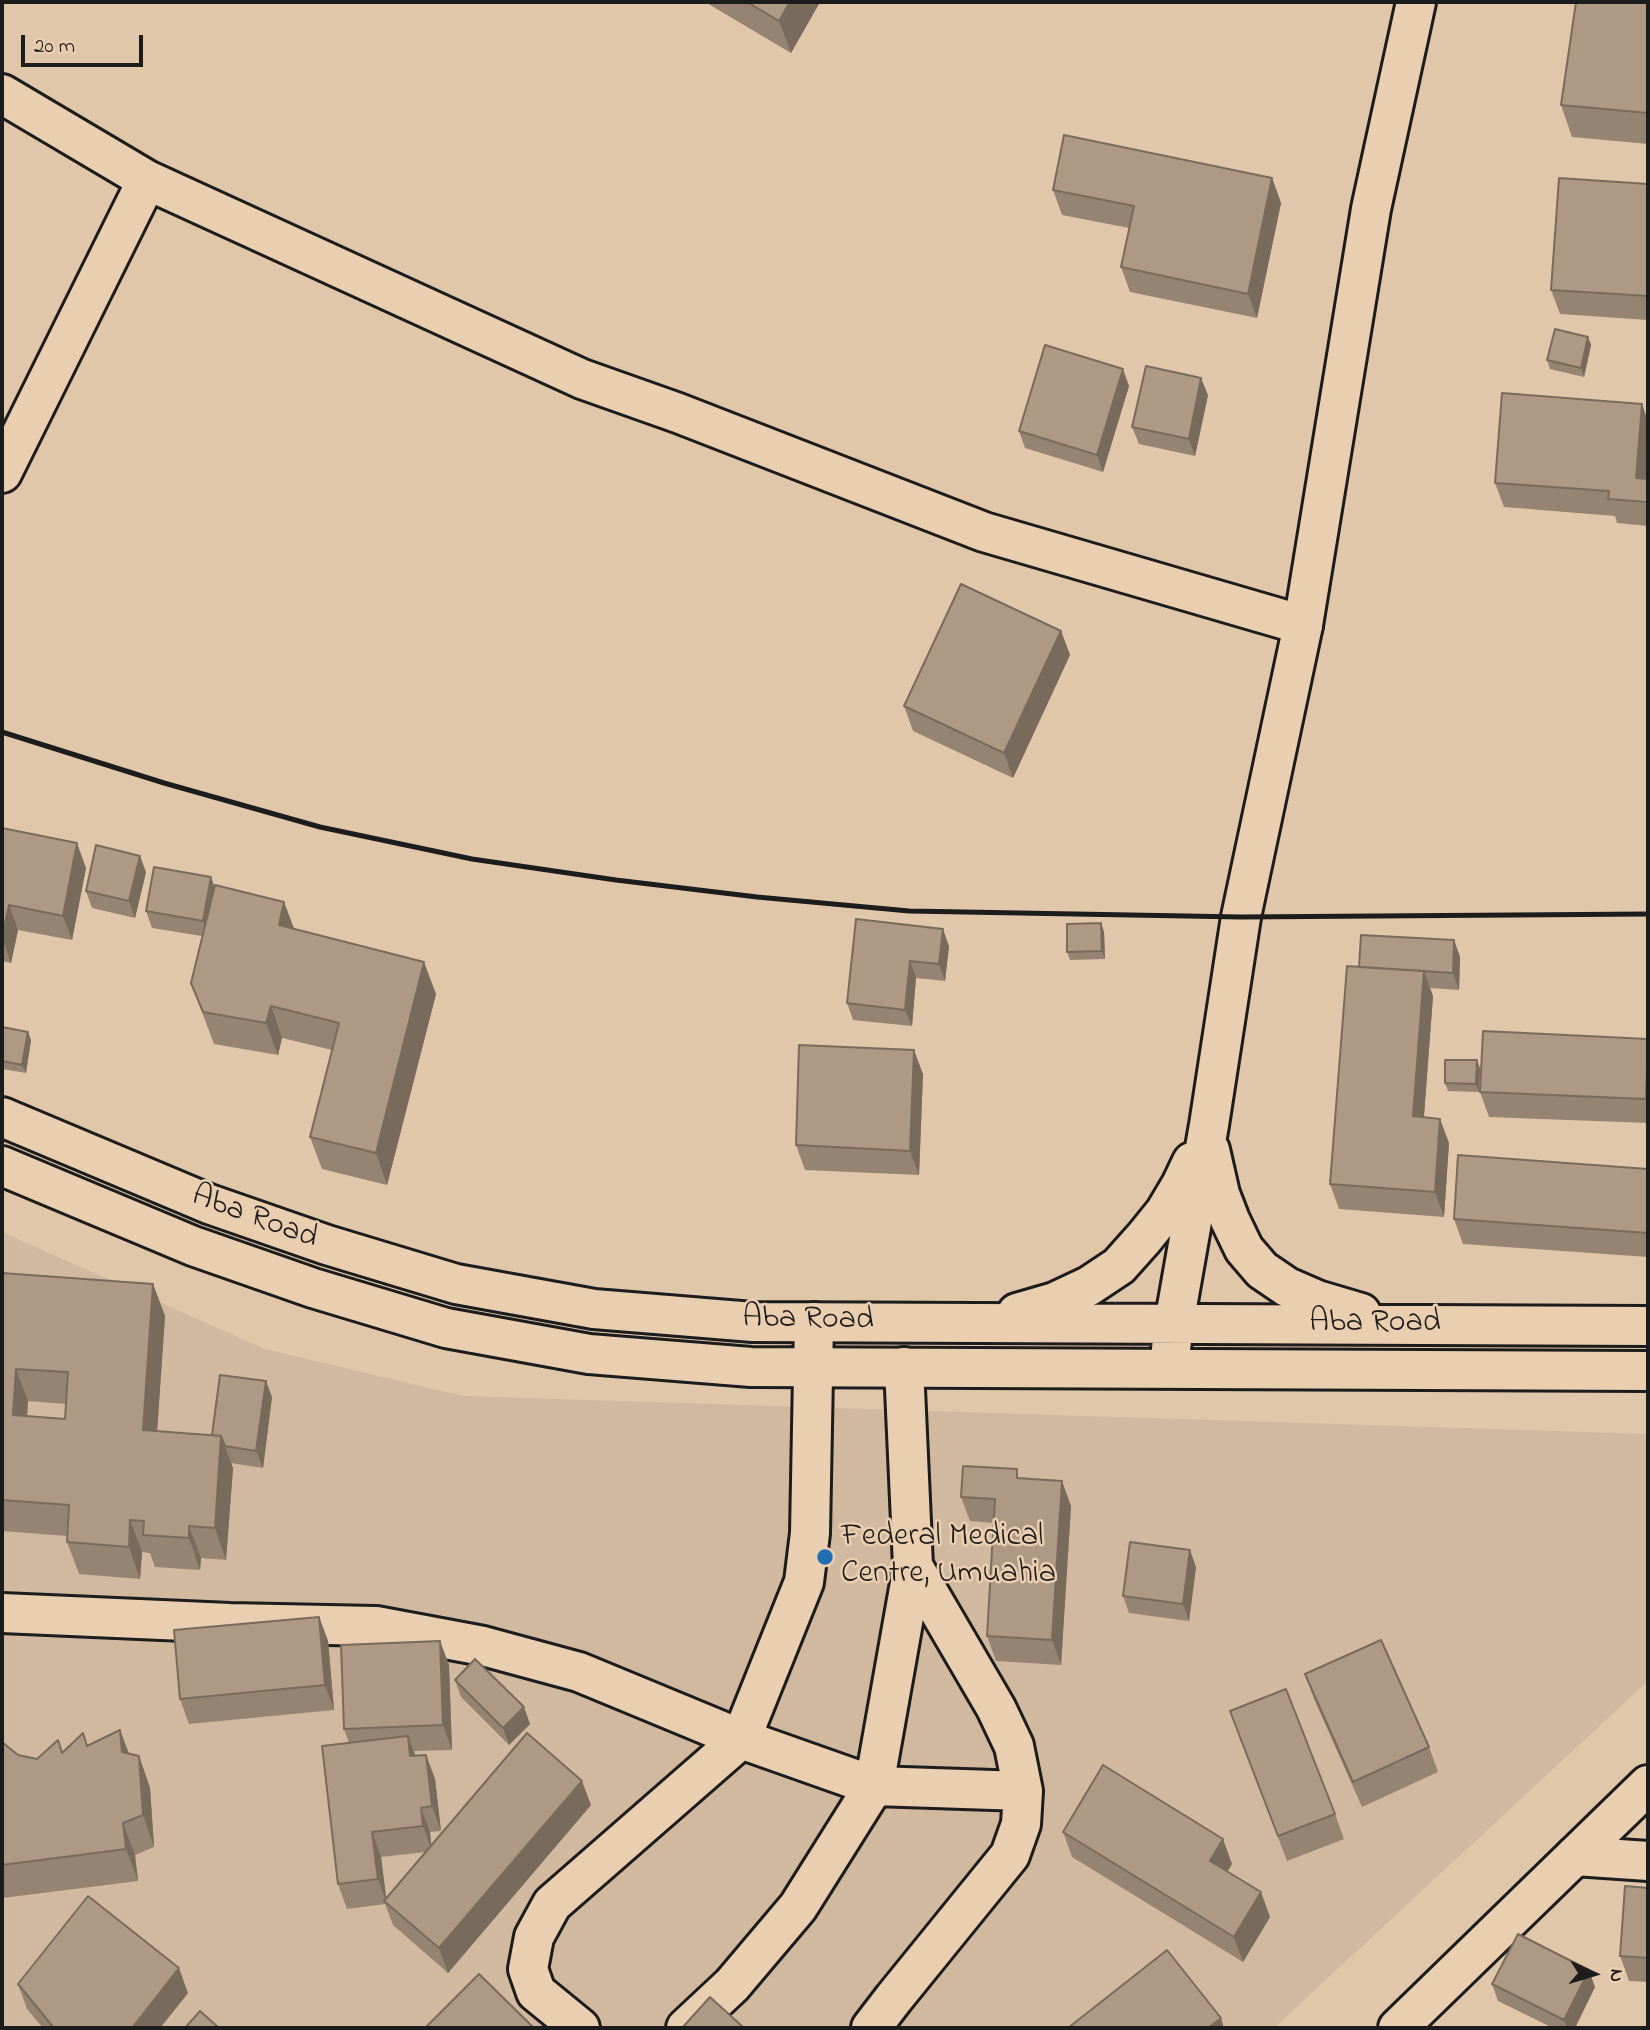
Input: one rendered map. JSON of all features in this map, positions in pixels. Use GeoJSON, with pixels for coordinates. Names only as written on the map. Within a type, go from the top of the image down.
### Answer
{"type":"FeatureCollection","features":[{"type":"Feature","properties":{"kind":"main road"},"geometry":{"type":"LineString","coordinates":[[1170,1368],[1174,1324],[1241,917],[1303,625],[1371,209],[1416,2]]}},
{"type":"Feature","properties":{"kind":"main road"},"geometry":{"type":"LineString","coordinates":[[2,94],[147,180],[582,379],[984,532],[1303,625]]}},
{"type":"Feature","properties":{"kind":"main road"},"geometry":{"type":"LineString","coordinates":[[2,473],[147,180]]}},
{"type":"Feature","properties":{"kind":"main road","name":"Aba Road"},"geometry":{"type":"LineString","coordinates":[[2,1117],[209,1204],[327,1245],[456,1284],[594,1309],[753,1322],[1648,1326]]}},
{"type":"Feature","properties":{"kind":"main road"},"geometry":{"type":"LineString","coordinates":[[978,1323],[1055,1302],[1089,1286],[1119,1266],[1165,1212],[1208,1130]]}},
{"type":"Feature","properties":{"kind":"main road"},"geometry":{"type":"LineString","coordinates":[[1208,1130],[1220,1194],[1230,1220],[1244,1249],[1262,1270],[1287,1287],[1317,1300],[1351,1311],[1418,1325]]}},
{"type":"Feature","properties":{"kind":"main road","name":"Aba Road"},"geometry":{"type":"LineString","coordinates":[[2,1166],[193,1246],[313,1288],[446,1328],[589,1354],[751,1367],[1648,1371]]}},
{"type":"Feature","properties":{"kind":"main road"},"geometry":{"type":"LineString","coordinates":[[580,2028],[536,1992],[528,1969],[534,1937],[552,1904],[741,1739],[804,1582],[810,1534],[814,1322]]}},
{"type":"Feature","properties":{"kind":"main road"},"geometry":{"type":"LineString","coordinates":[[686,2028],[732,1985],[797,1907],[874,1786],[914,1566],[904,1367]]}},
{"type":"Feature","properties":{"kind":"main road"},"geometry":{"type":"LineString","coordinates":[[871,2028],[1010,1855],[1021,1824],[1023,1791],[1014,1746],[996,1708],[914,1566]]}},
{"type":"Feature","properties":{"kind":"main road"},"geometry":{"type":"LineString","coordinates":[[2,1613],[376,1626],[483,1646],[579,1672],[741,1739],[874,1786],[1023,1791]]}},
{"type":"Feature","properties":{"kind":"main road"},"geometry":{"type":"LineString","coordinates":[[1398,2028],[1648,1785]]}},
{"type":"Feature","properties":{"kind":"main road"},"geometry":{"type":"LineString","coordinates":[[1575,1856],[1648,1861]]}},
{"type":"Feature","properties":{"kind":"shaded area","name":"Federal Medical Centre, Umuahia"},"geometry":{"type":"Polygon","coordinates":[[[2,1232],[265,1349],[463,1396],[1648,1434],[1648,1681],[1274,2028],[2,2028],[2,1232]]]}},
{"type":"Feature","properties":{"kind":"building"},"geometry":{"type":"Polygon","coordinates":[[[747,2],[790,2],[779,21],[747,2]]]}},
{"type":"Feature","properties":{"kind":"building"},"geometry":{"type":"Polygon","coordinates":[[[1576,2],[1648,2],[1648,113],[1561,105],[1576,2]]]}},
{"type":"Feature","properties":{"kind":"building"},"geometry":{"type":"Polygon","coordinates":[[[1064,135],[1272,178],[1248,294],[1121,267],[1134,206],[1053,190],[1064,135]]]}},
{"type":"Feature","properties":{"kind":"building"},"geometry":{"type":"Polygon","coordinates":[[[1559,178],[1648,184],[1648,296],[1551,290],[1559,178]]]}},
{"type":"Feature","properties":{"kind":"building"},"geometry":{"type":"Polygon","coordinates":[[[1555,329],[1588,337],[1581,368],[1547,360],[1555,329]]]}},
{"type":"Feature","properties":{"kind":"building"},"geometry":{"type":"Polygon","coordinates":[[[1045,345],[1123,369],[1097,455],[1019,431],[1045,345]]]}},
{"type":"Feature","properties":{"kind":"building"},"geometry":{"type":"Polygon","coordinates":[[[1146,366],[1201,378],[1189,439],[1132,427],[1146,366]]]}},
{"type":"Feature","properties":{"kind":"building"},"geometry":{"type":"Polygon","coordinates":[[[1502,393],[1642,404],[1636,478],[1648,479],[1647,502],[1608,499],[1609,491],[1495,483],[1502,393]]]}},
{"type":"Feature","properties":{"kind":"building"},"geometry":{"type":"Polygon","coordinates":[[[961,584],[1061,631],[1004,753],[904,706],[961,584]]]}},
{"type":"Feature","properties":{"kind":"building"},"geometry":{"type":"Polygon","coordinates":[[[2,828],[77,843],[63,916],[9,905],[2,938],[2,828]]]}},
{"type":"Feature","properties":{"kind":"building"},"geometry":{"type":"Polygon","coordinates":[[[96,845],[140,856],[129,901],[86,891],[96,845]]]}},
{"type":"Feature","properties":{"kind":"building"},"geometry":{"type":"Polygon","coordinates":[[[154,867],[211,877],[203,921],[146,911],[154,867]]]}},
{"type":"Feature","properties":{"kind":"building"},"geometry":{"type":"Polygon","coordinates":[[[215,885],[284,902],[279,925],[424,962],[376,1153],[310,1137],[339,1023],[271,1006],[266,1023],[203,1012],[191,983],[215,885]]]}},
{"type":"Feature","properties":{"kind":"building"},"geometry":{"type":"Polygon","coordinates":[[[856,919],[943,929],[939,964],[910,961],[905,1010],[847,1003],[856,919]]]}},
{"type":"Feature","properties":{"kind":"building"},"geometry":{"type":"Polygon","coordinates":[[[1101,923],[1102,951],[1067,952],[1067,924],[1101,923]]]}},
{"type":"Feature","properties":{"kind":"building"},"geometry":{"type":"Polygon","coordinates":[[[1361,935],[1454,940],[1453,973],[1359,967],[1361,935]]]}},
{"type":"Feature","properties":{"kind":"building"},"geometry":{"type":"Polygon","coordinates":[[[1347,966],[1424,971],[1413,1116],[1440,1119],[1435,1192],[1330,1184],[1347,966]]]}},
{"type":"Feature","properties":{"kind":"building"},"geometry":{"type":"Polygon","coordinates":[[[2,1027],[28,1032],[22,1065],[2,1061],[2,1027]]]}},
{"type":"Feature","properties":{"kind":"building"},"geometry":{"type":"Polygon","coordinates":[[[1483,1031],[1648,1039],[1646,1099],[1480,1092],[1483,1031]]]}},
{"type":"Feature","properties":{"kind":"building"},"geometry":{"type":"Polygon","coordinates":[[[799,1045],[914,1050],[910,1151],[796,1145],[799,1045]]]}},
{"type":"Feature","properties":{"kind":"building"},"geometry":{"type":"Polygon","coordinates":[[[1445,1060],[1477,1060],[1476,1084],[1445,1083],[1445,1060]]]}},
{"type":"Feature","properties":{"kind":"building"},"geometry":{"type":"Polygon","coordinates":[[[1458,1155],[1648,1169],[1648,1233],[1454,1219],[1458,1155]]]}},
{"type":"Feature","properties":{"kind":"building"},"geometry":{"type":"Polygon","coordinates":[[[2,1273],[153,1284],[143,1430],[221,1436],[215,1528],[189,1526],[189,1538],[143,1535],[144,1521],[130,1520],[129,1547],[67,1542],[69,1505],[2,1500],[2,1273]],[[16,1369],[13,1415],[65,1419],[68,1372],[16,1369]]]}},
{"type":"Feature","properties":{"kind":"building"},"geometry":{"type":"Polygon","coordinates":[[[220,1375],[266,1381],[256,1451],[225,1446],[221,1436],[212,1435],[220,1375]]]}},
{"type":"Feature","properties":{"kind":"building"},"geometry":{"type":"Polygon","coordinates":[[[963,1466],[1017,1469],[1017,1478],[1062,1481],[1052,1640],[987,1636],[995,1499],[961,1497],[963,1466]]]}},
{"type":"Feature","properties":{"kind":"building"},"geometry":{"type":"Polygon","coordinates":[[[1130,1542],[1190,1550],[1183,1604],[1123,1596],[1130,1542]]]}},
{"type":"Feature","properties":{"kind":"building"},"geometry":{"type":"Polygon","coordinates":[[[319,1617],[325,1685],[180,1699],[174,1630],[319,1617]]]}},
{"type":"Feature","properties":{"kind":"building"},"geometry":{"type":"Polygon","coordinates":[[[1381,1640],[1429,1747],[1353,1782],[1305,1674],[1381,1640]]]}},
{"type":"Feature","properties":{"kind":"building"},"geometry":{"type":"Polygon","coordinates":[[[440,1641],[443,1725],[344,1729],[341,1645],[440,1641]]]}},
{"type":"Feature","properties":{"kind":"building"},"geometry":{"type":"Polygon","coordinates":[[[475,1659],[524,1707],[503,1728],[455,1680],[475,1659]]]}},
{"type":"Feature","properties":{"kind":"building"},"geometry":{"type":"Polygon","coordinates":[[[1286,1689],[1335,1814],[1278,1836],[1230,1711],[1286,1689]]]}},
{"type":"Feature","properties":{"kind":"building"},"geometry":{"type":"Polygon","coordinates":[[[120,1730],[122,1752],[139,1756],[143,1815],[123,1823],[126,1849],[2,1865],[2,1742],[18,1755],[37,1759],[58,1740],[62,1753],[83,1733],[87,1746],[120,1730]]]}},
{"type":"Feature","properties":{"kind":"building"},"geometry":{"type":"Polygon","coordinates":[[[527,1733],[582,1781],[439,1948],[384,1901],[527,1733]]]}},
{"type":"Feature","properties":{"kind":"building"},"geometry":{"type":"Polygon","coordinates":[[[408,1736],[410,1756],[426,1755],[432,1806],[421,1808],[423,1826],[372,1832],[378,1879],[338,1884],[322,1746],[408,1736]]]}},
{"type":"Feature","properties":{"kind":"building"},"geometry":{"type":"Polygon","coordinates":[[[1103,1765],[1223,1839],[1210,1861],[1261,1892],[1234,1937],[1063,1832],[1103,1765]]]}},
{"type":"Feature","properties":{"kind":"building"},"geometry":{"type":"Polygon","coordinates":[[[1625,1886],[1648,1888],[1648,1958],[1620,1956],[1625,1886]]]}},
{"type":"Feature","properties":{"kind":"building"},"geometry":{"type":"Polygon","coordinates":[[[88,1896],[179,1968],[132,2028],[54,2028],[18,1984],[88,1896]]]}},
{"type":"Feature","properties":{"kind":"building"},"geometry":{"type":"Polygon","coordinates":[[[1518,1934],[1589,1970],[1564,2020],[1492,1984],[1518,1934]]]}},
{"type":"Feature","properties":{"kind":"building"},"geometry":{"type":"Polygon","coordinates":[[[1167,1950],[1221,2018],[1208,2028],[1068,2028],[1167,1950]]]}},
{"type":"Feature","properties":{"kind":"building"},"geometry":{"type":"Polygon","coordinates":[[[479,1974],[534,2028],[425,2028],[479,1974]]]}},
{"type":"Feature","properties":{"kind":"building"},"geometry":{"type":"Polygon","coordinates":[[[710,1997],[744,2028],[682,2028],[710,1997]]]}},
{"type":"Feature","properties":{"kind":"building"},"geometry":{"type":"Polygon","coordinates":[[[200,2011],[219,2028],[185,2028],[200,2011]]]}},
{"type":"Feature","properties":{"kind":"railway"},"geometry":{"type":"LineString","coordinates":[[2,732],[164,783],[320,827],[472,859],[757,897],[909,911],[1241,917],[1648,914]]}},
{"type":"Feature","properties":{"kind":"place","name":"Federal Medical Centre, Umuahia"},"geometry":{"type":"Point","coordinates":[825,1557]}}]}
